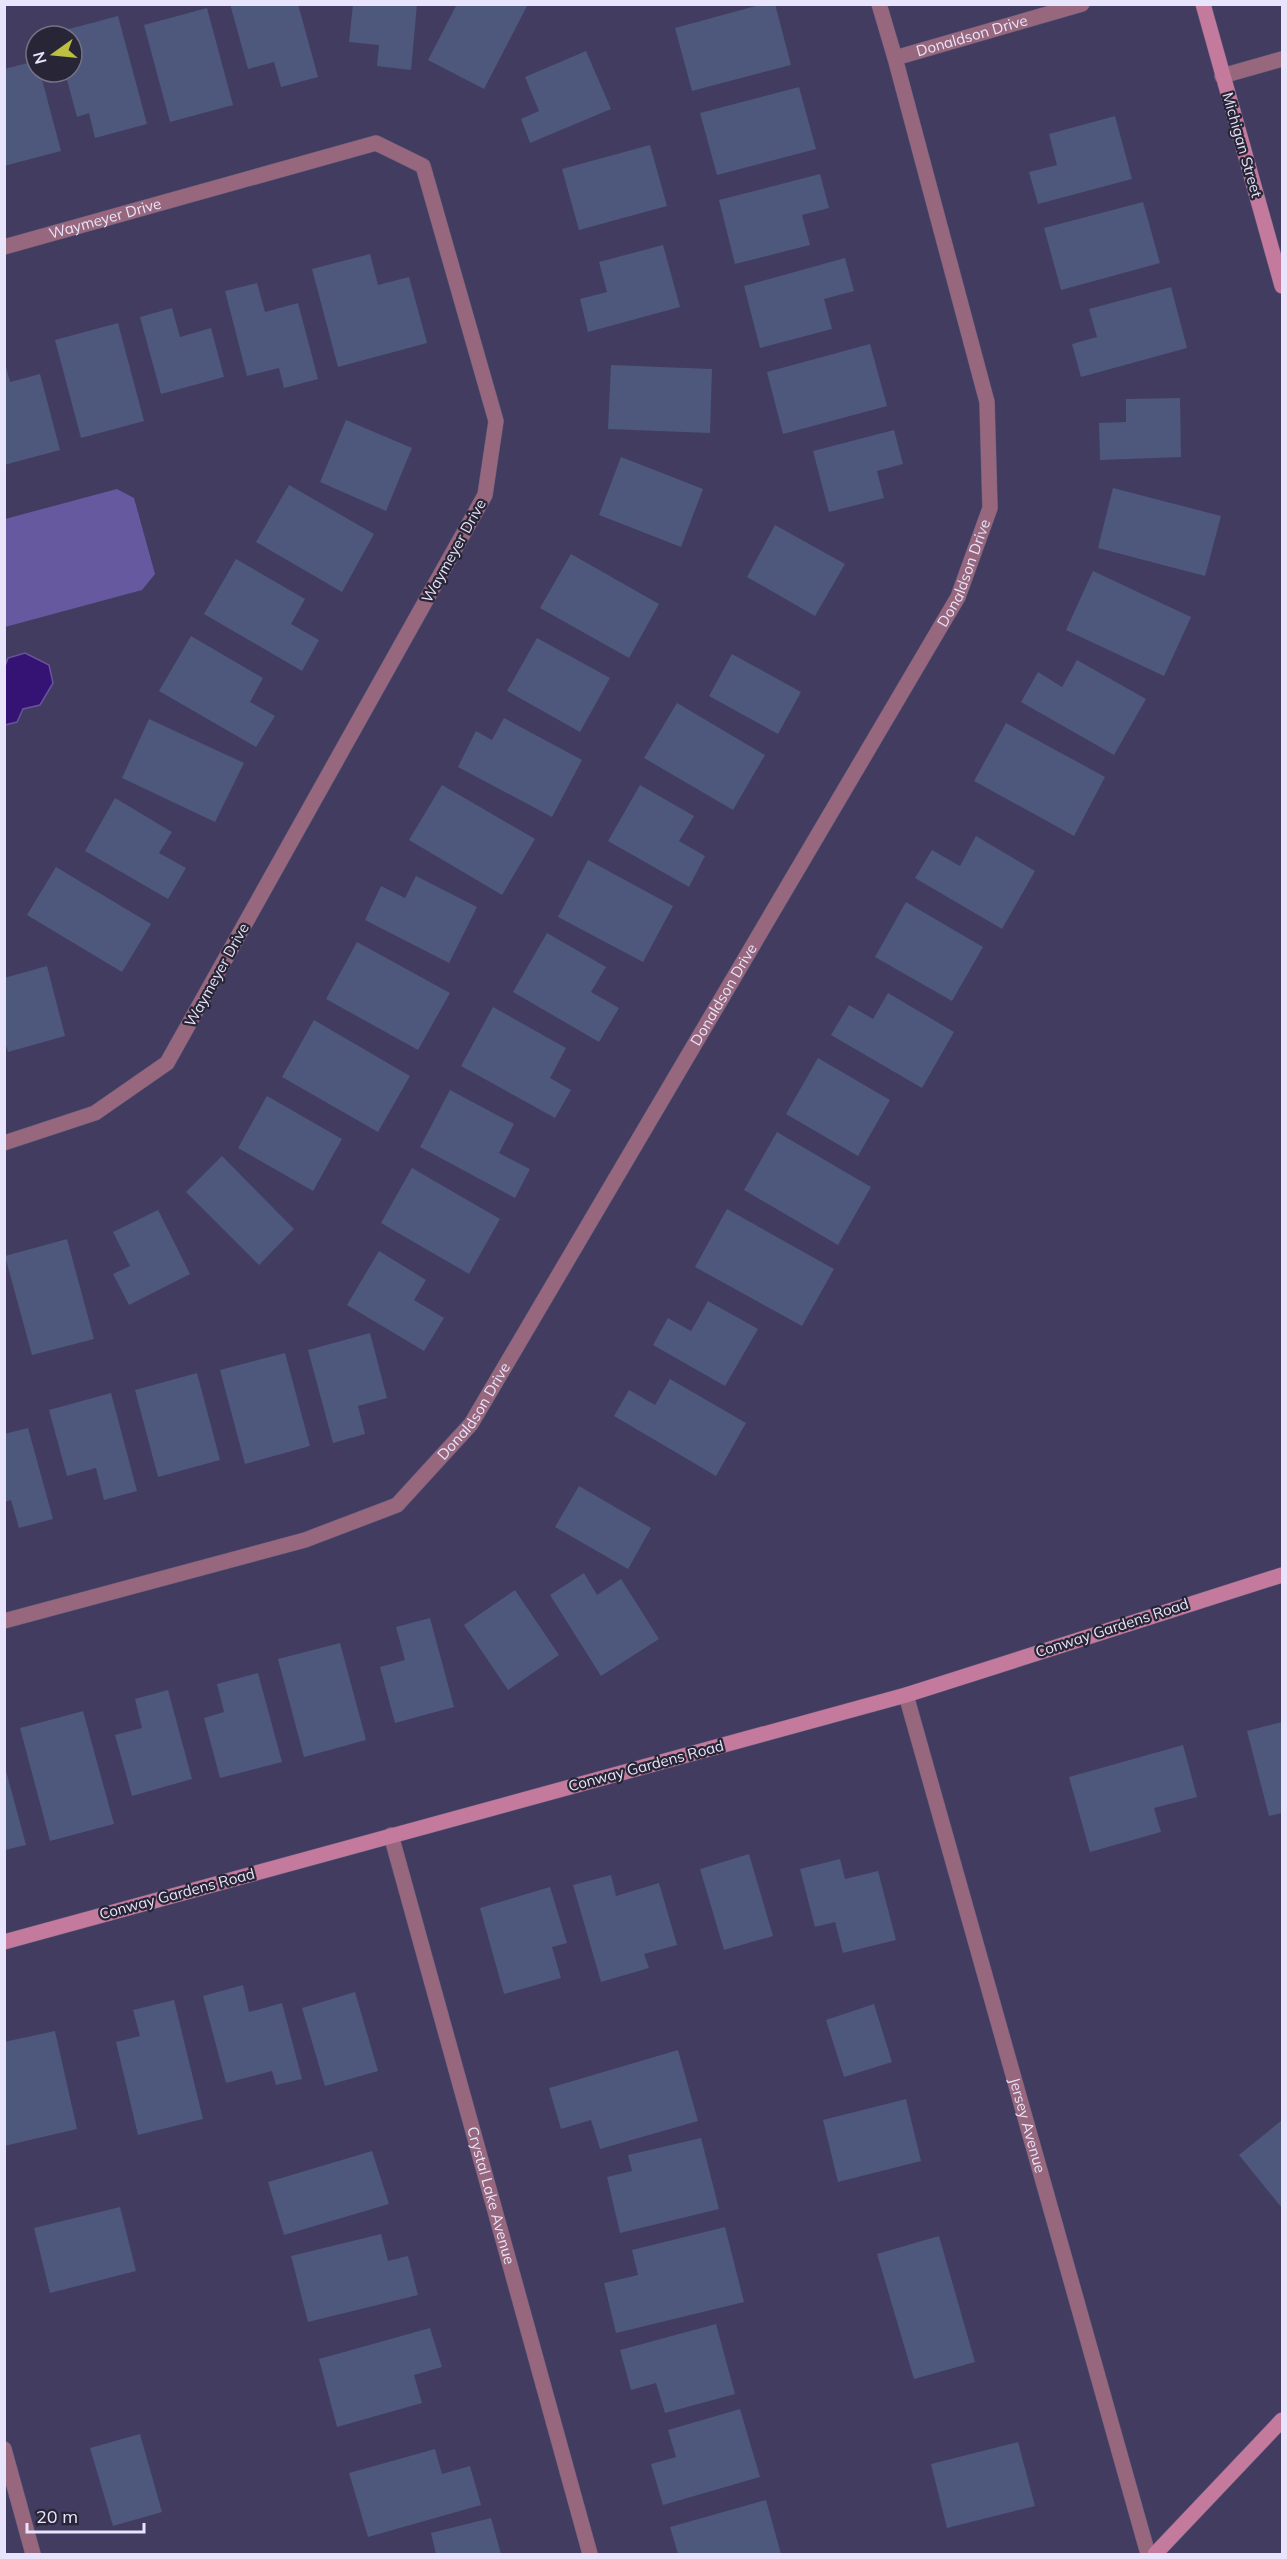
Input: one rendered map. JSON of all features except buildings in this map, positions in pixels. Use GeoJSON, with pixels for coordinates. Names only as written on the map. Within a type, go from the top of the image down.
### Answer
{"type":"FeatureCollection","features":[{"type":"Feature","properties":{"kind":"street","name":"Donaldson Drive"},"geometry":{"type":"LineString","coordinates":[[4,1621],[305,1540],[397,1505],[471,1424],[958,597],[990,508],[987,402],[896,58],[879,4]]}},
{"type":"Feature","properties":{"kind":"street","name":"Donaldson Drive"},"geometry":{"type":"LineString","coordinates":[[896,58],[1082,4]]}},
{"type":"Feature","properties":{"kind":"street","name":"Michigan Street"},"geometry":{"type":"LineString","coordinates":[[1203,4],[1282,286]]}},
{"type":"Feature","properties":{"kind":"street"},"geometry":{"type":"LineString","coordinates":[[1222,76],[1282,60]]}},
{"type":"Feature","properties":{"kind":"street","name":"Waymeyer Drive"},"geometry":{"type":"LineString","coordinates":[[4,247],[376,143],[423,166],[496,421],[485,495],[167,1063],[95,1113],[4,1143]]}},
{"type":"Feature","properties":{"kind":"street","name":"Conway Gardens Road"},"geometry":{"type":"LineString","coordinates":[[4,1942],[906,1695],[1282,1575]]}},
{"type":"Feature","properties":{"kind":"street","name":"Jersey Avenue"},"geometry":{"type":"LineString","coordinates":[[906,1695],[1148,2554]]}},
{"type":"Feature","properties":{"kind":"street","name":"Crystal Lake Avenue"},"geometry":{"type":"LineString","coordinates":[[391,1835],[590,2554]]}},
{"type":"Feature","properties":{"kind":"street"},"geometry":{"type":"LineString","coordinates":[[1155,2554],[1282,2420]]}},
{"type":"Feature","properties":{"kind":"street"},"geometry":{"type":"LineString","coordinates":[[4,2449],[33,2554]]}},
{"type":"Feature","properties":{"kind":"shaded area"},"geometry":{"type":"Polygon","coordinates":[[[117,489],[134,498],[155,574],[142,590],[5,627],[5,519],[117,489]]]}},
{"type":"Feature","properties":{"kind":"shaded area"},"geometry":{"type":"Polygon","coordinates":[[[25,653],[49,665],[53,683],[40,705],[23,709],[17,722],[5,725],[5,666],[8,658],[25,653]]]}}]}
